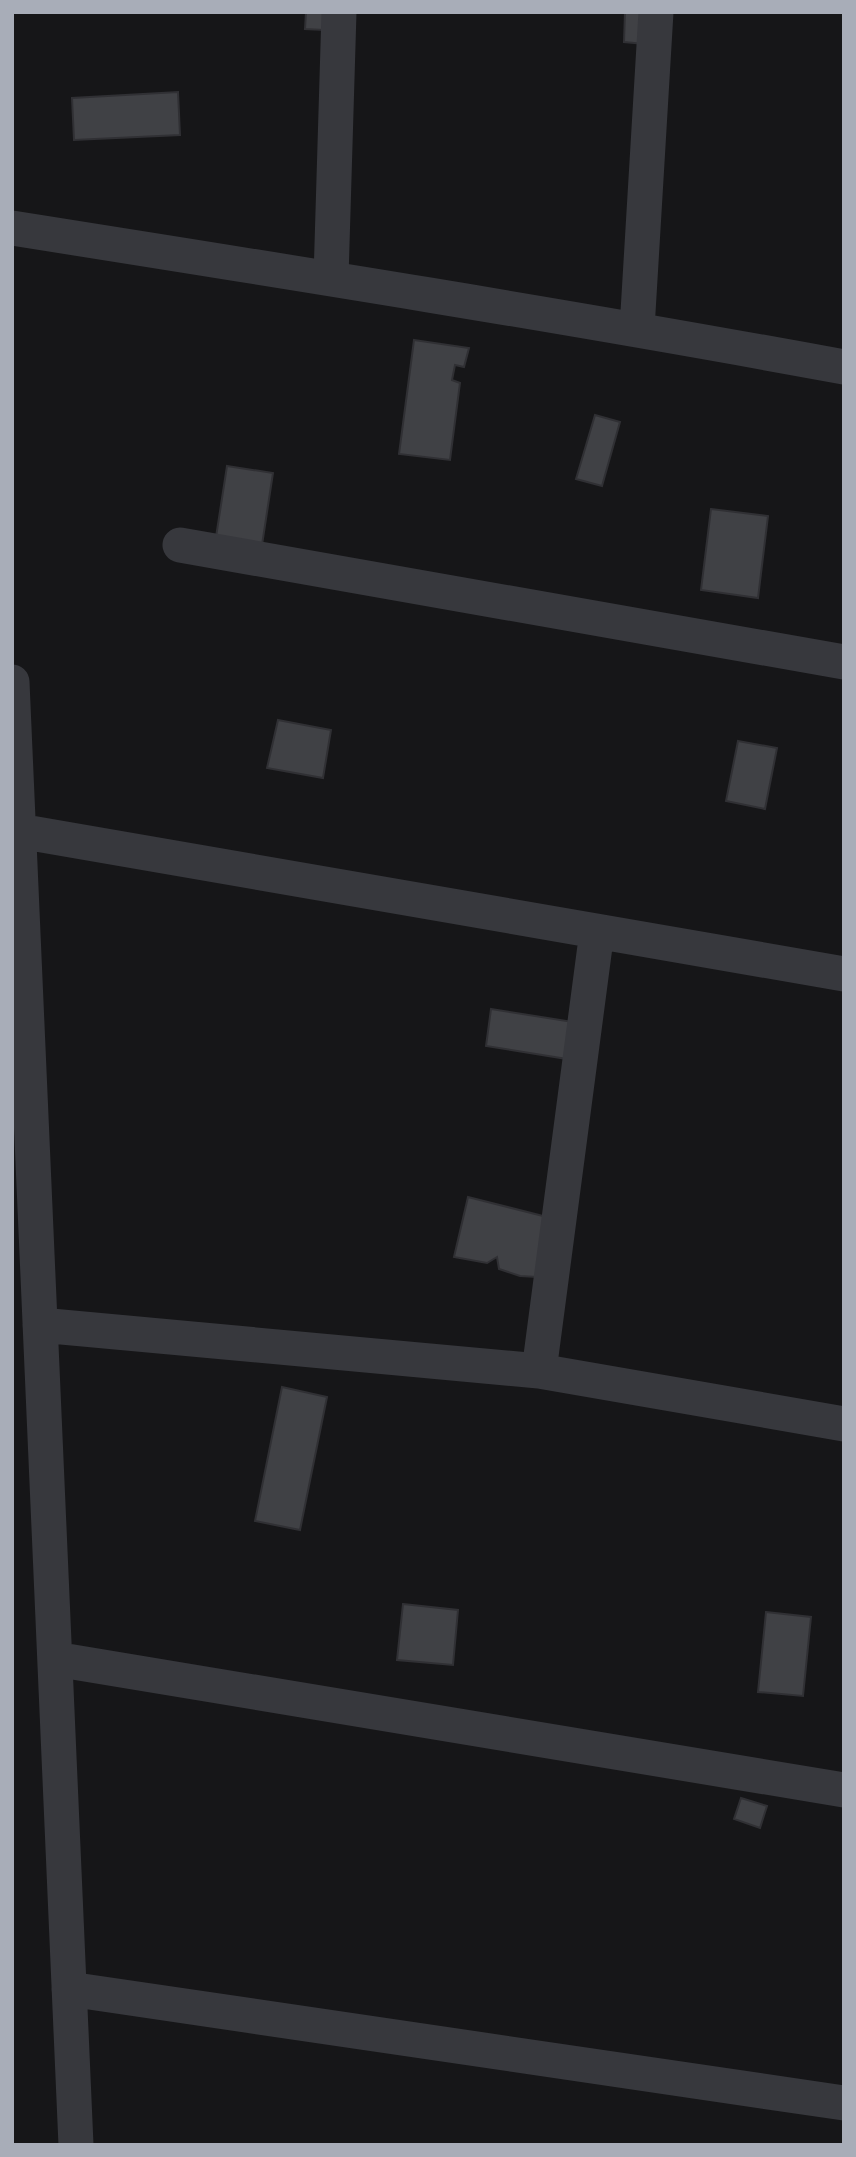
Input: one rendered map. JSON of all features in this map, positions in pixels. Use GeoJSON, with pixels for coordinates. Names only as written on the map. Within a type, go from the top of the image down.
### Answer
{"type":"FeatureCollection","features":[{"type":"Feature","properties":{"kind":"street"},"geometry":{"type":"LineString","coordinates":[[331,278],[339,12]]}},
{"type":"Feature","properties":{"kind":"street"},"geometry":{"type":"LineString","coordinates":[[637,329],[656,12]]}},
{"type":"Feature","properties":{"kind":"street"},"geometry":{"type":"LineString","coordinates":[[12,229],[331,278],[844,367]]}},
{"type":"Feature","properties":{"kind":"street"},"geometry":{"type":"LineString","coordinates":[[180,545],[844,662]]}},
{"type":"Feature","properties":{"kind":"street"},"geometry":{"type":"LineString","coordinates":[[12,682],[76,2145]]}},
{"type":"Feature","properties":{"kind":"street"},"geometry":{"type":"LineString","coordinates":[[19,831],[844,974]]}},
{"type":"Feature","properties":{"kind":"street"},"geometry":{"type":"LineString","coordinates":[[539,1371],[597,931]]}},
{"type":"Feature","properties":{"kind":"street"},"geometry":{"type":"LineString","coordinates":[[40,1325],[539,1371],[844,1424]]}},
{"type":"Feature","properties":{"kind":"street"},"geometry":{"type":"LineString","coordinates":[[55,1659],[844,1790]]}},
{"type":"Feature","properties":{"kind":"street"},"geometry":{"type":"LineString","coordinates":[[69,1989],[844,2103]]}},
{"type":"Feature","properties":{"kind":"building"},"geometry":{"type":"Polygon","coordinates":[[[306,12],[324,12],[324,30],[305,29],[306,12]]]}},
{"type":"Feature","properties":{"kind":"building"},"geometry":{"type":"Polygon","coordinates":[[[625,12],[646,12],[644,44],[624,42],[625,12]]]}},
{"type":"Feature","properties":{"kind":"building"},"geometry":{"type":"Polygon","coordinates":[[[178,92],[180,135],[74,140],[72,98],[178,92]]]}},
{"type":"Feature","properties":{"kind":"building"},"geometry":{"type":"Polygon","coordinates":[[[414,340],[469,348],[464,367],[455,365],[452,380],[460,383],[450,460],[399,454],[414,340]]]}},
{"type":"Feature","properties":{"kind":"building"},"geometry":{"type":"Polygon","coordinates":[[[595,415],[620,422],[602,486],[576,479],[595,415]]]}},
{"type":"Feature","properties":{"kind":"building"},"geometry":{"type":"Polygon","coordinates":[[[227,466],[273,473],[262,545],[216,537],[227,466]]]}},
{"type":"Feature","properties":{"kind":"building"},"geometry":{"type":"Polygon","coordinates":[[[711,509],[768,516],[758,598],[701,590],[711,509]]]}},
{"type":"Feature","properties":{"kind":"building"},"geometry":{"type":"Polygon","coordinates":[[[278,720],[331,730],[323,778],[267,768],[278,720]]]}},
{"type":"Feature","properties":{"kind":"building"},"geometry":{"type":"Polygon","coordinates":[[[738,741],[777,748],[765,809],[726,801],[738,741]]]}},
{"type":"Feature","properties":{"kind":"building"},"geometry":{"type":"Polygon","coordinates":[[[491,1009],[573,1022],[567,1059],[486,1046],[491,1009]]]}},
{"type":"Feature","properties":{"kind":"building"},"geometry":{"type":"Polygon","coordinates":[[[468,1197],[551,1218],[537,1277],[520,1276],[499,1269],[497,1257],[487,1263],[454,1257],[468,1197]]]}},
{"type":"Feature","properties":{"kind":"building"},"geometry":{"type":"Polygon","coordinates":[[[282,1387],[327,1397],[300,1530],[255,1521],[282,1387]]]}},
{"type":"Feature","properties":{"kind":"building"},"geometry":{"type":"Polygon","coordinates":[[[403,1604],[458,1610],[453,1665],[397,1660],[403,1604]]]}},
{"type":"Feature","properties":{"kind":"building"},"geometry":{"type":"Polygon","coordinates":[[[766,1612],[811,1617],[803,1696],[758,1692],[766,1612]]]}},
{"type":"Feature","properties":{"kind":"building"},"geometry":{"type":"Polygon","coordinates":[[[741,1798],[767,1806],[760,1828],[734,1819],[741,1798]]]}}]}
